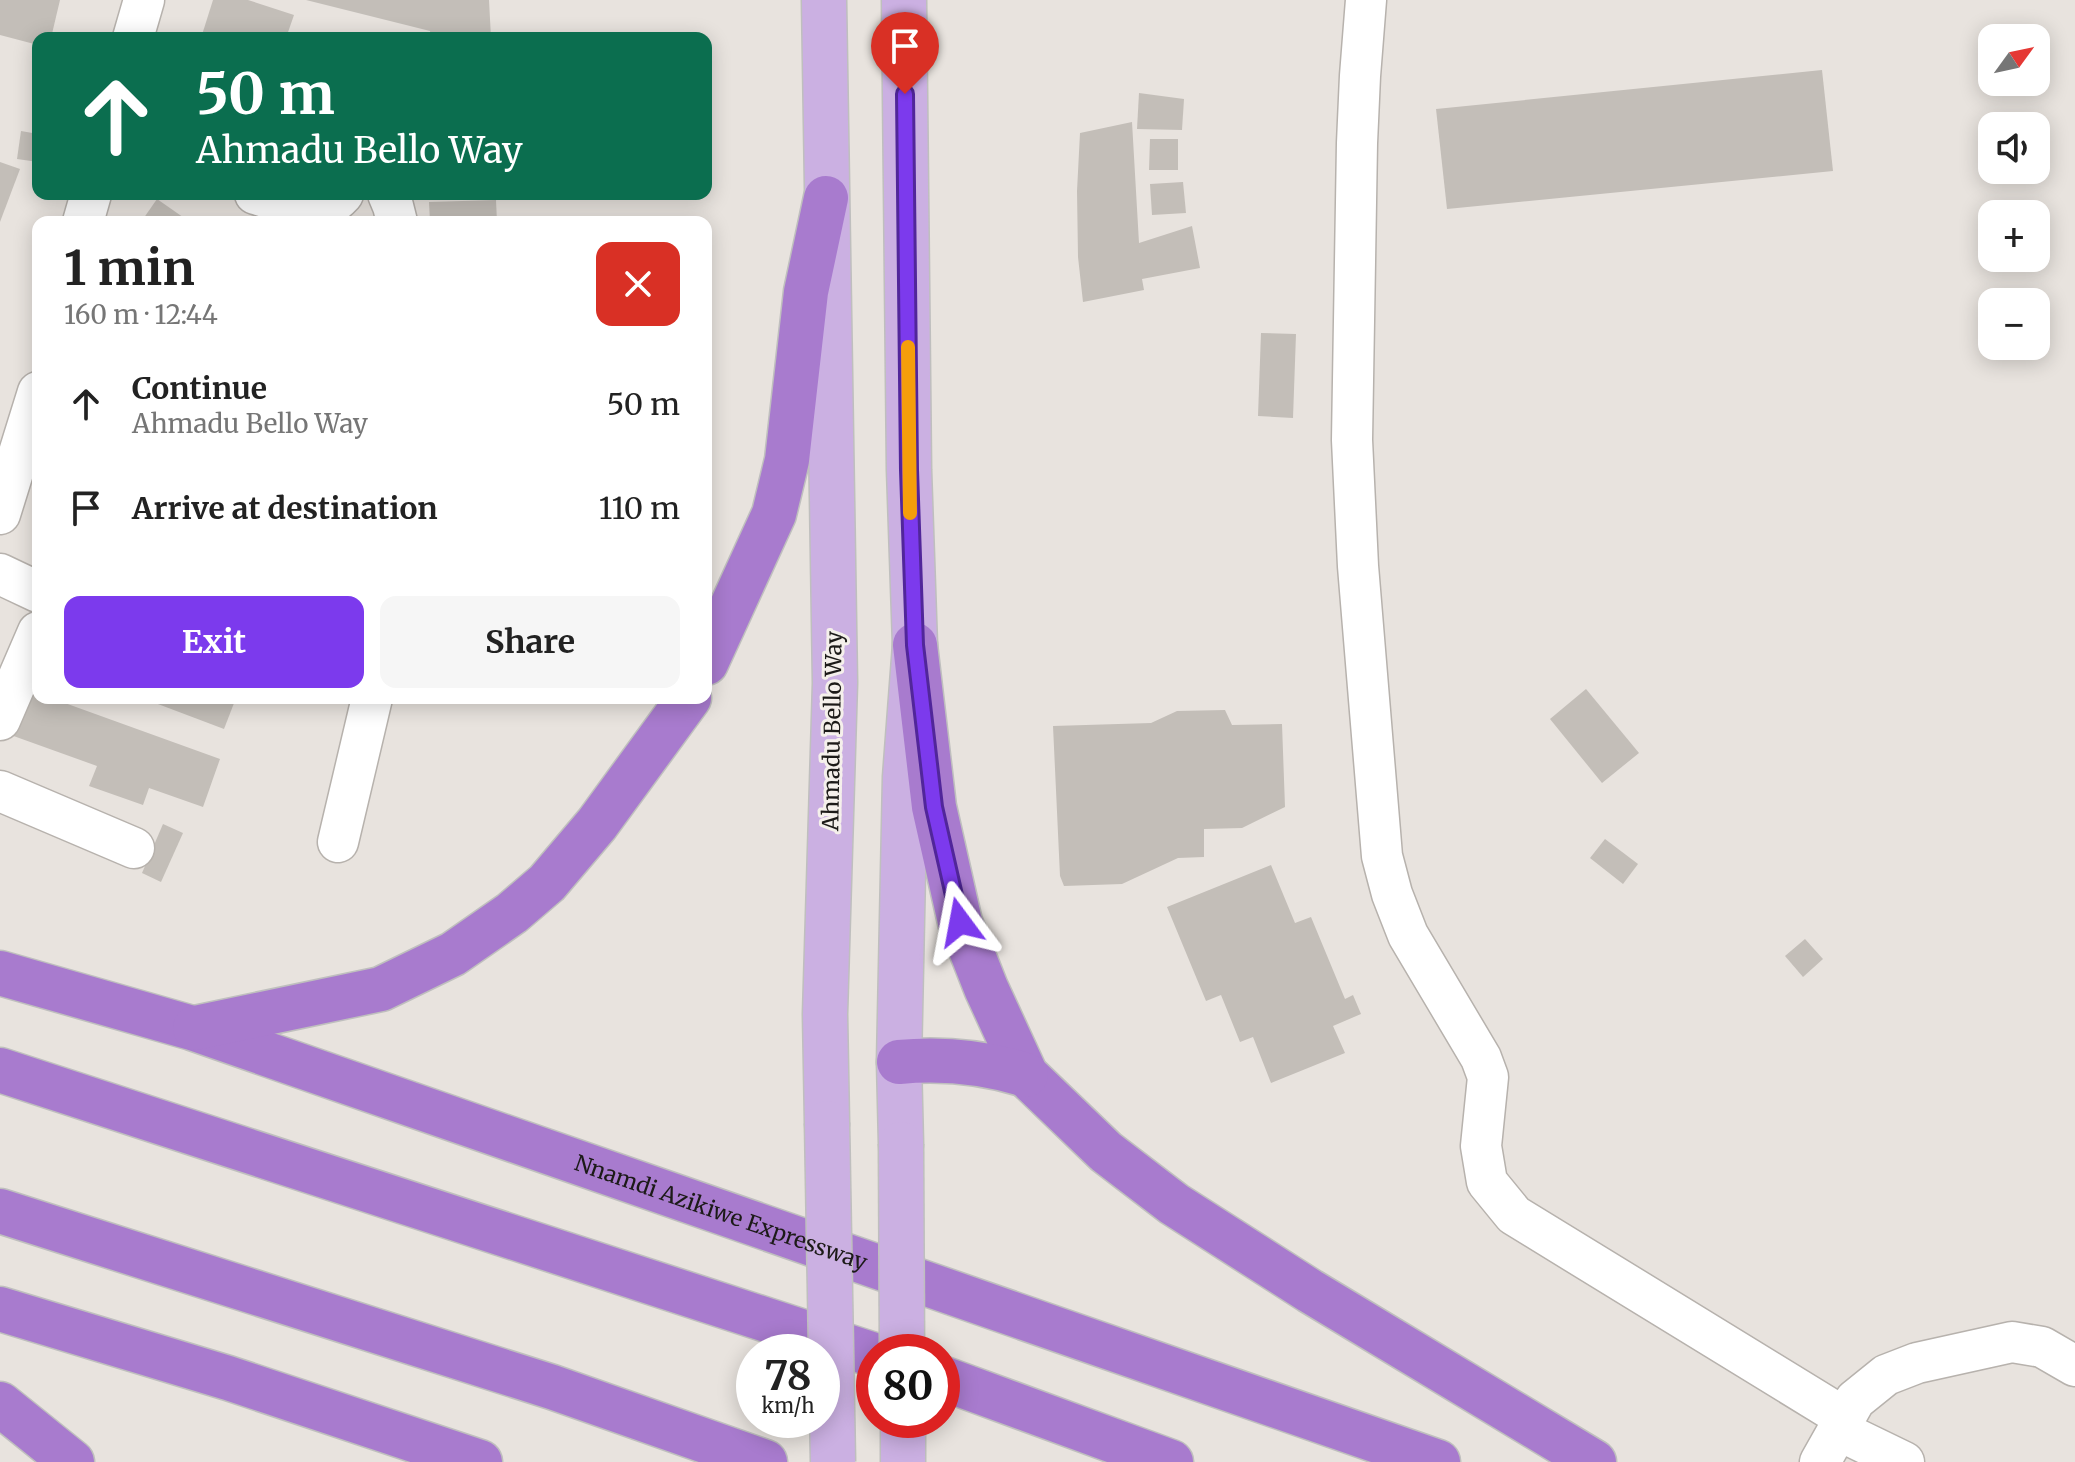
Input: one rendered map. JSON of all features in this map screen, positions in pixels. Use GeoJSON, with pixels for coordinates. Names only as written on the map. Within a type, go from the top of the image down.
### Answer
{"type":"FeatureCollection","features":[{"type":"Feature","properties":{"kind":"highway"},"geometry":{"type":"LineString","coordinates":[[712,650],[762,541],[777,500],[787,460],[806,292],[826,198]]}},
{"type":"Feature","properties":{"kind":"highway"},"geometry":{"type":"LineString","coordinates":[[915,645],[934,807],[960,922],[1026,1075],[1106,1152],[1174,1204],[1310,1291],[1594,1462]]}},
{"type":"Feature","properties":{"kind":"highway"},"geometry":{"type":"LineString","coordinates":[[192,1028],[381,989],[453,954],[512,913],[547,883],[597,824],[685,704]]}},
{"type":"Feature","properties":{"kind":"highway","name":"Nnamdi Azikiwe Expressway"},"geometry":{"type":"LineString","coordinates":[[0,973],[192,1028],[1438,1462]]}},
{"type":"Feature","properties":{"kind":"highway"},"geometry":{"type":"LineString","coordinates":[[899,1062],[931,1059],[959,1061],[1005,1068],[1026,1075]]}},
{"type":"Feature","properties":{"kind":"highway"},"geometry":{"type":"LineString","coordinates":[[0,1070],[856,1349]]}},
{"type":"Feature","properties":{"kind":"highway"},"geometry":{"type":"LineString","coordinates":[[0,1211],[552,1387],[765,1462]]}},
{"type":"Feature","properties":{"kind":"highway"},"geometry":{"type":"LineString","coordinates":[[0,1309],[228,1378],[480,1462]]}},
{"type":"Feature","properties":{"kind":"highway"},"geometry":{"type":"LineString","coordinates":[[960,1385],[1171,1462]]}},
{"type":"Feature","properties":{"kind":"highway"},"geometry":{"type":"LineString","coordinates":[[0,1404],[72,1462]]}},
{"type":"Feature","properties":{"kind":"main road","name":"Ahmadu Bello Way"},"geometry":{"type":"LineString","coordinates":[[824,0],[835,683],[825,1014],[833,1462]]}},
{"type":"Feature","properties":{"kind":"main road"},"geometry":{"type":"LineString","coordinates":[[902,1334],[899,1062],[905,777],[915,645],[909,470],[904,0]]}},
{"type":"Feature","properties":{"kind":"main road"},"geometry":{"type":"LineString","coordinates":[[903,1438],[903,1462]]}},
{"type":"Feature","properties":{"kind":"street"},"geometry":{"type":"LineString","coordinates":[[135,32],[144,0]]}},
{"type":"Feature","properties":{"kind":"street"},"geometry":{"type":"LineString","coordinates":[[1366,0],[1358,130],[1352,440],[1358,566],[1382,856],[1408,935],[1481,1058],[1488,1077],[1481,1146],[1487,1182],[1514,1215],[1834,1437],[1904,1462]]}},
{"type":"Feature","properties":{"kind":"street"},"geometry":{"type":"LineString","coordinates":[[273,200],[308,212],[333,205],[338,200]]}},
{"type":"Feature","properties":{"kind":"street"},"geometry":{"type":"LineString","coordinates":[[0,514],[32,422]]}},
{"type":"Feature","properties":{"kind":"street"},"geometry":{"type":"LineString","coordinates":[[0,574],[32,589]]}},
{"type":"Feature","properties":{"kind":"street"},"geometry":{"type":"LineString","coordinates":[[0,720],[32,646]]}},
{"type":"Feature","properties":{"kind":"street"},"geometry":{"type":"LineString","coordinates":[[338,842],[371,704]]}},
{"type":"Feature","properties":{"kind":"street"},"geometry":{"type":"LineString","coordinates":[[0,791],[134,848]]}},
{"type":"Feature","properties":{"kind":"street"},"geometry":{"type":"LineString","coordinates":[[1834,1437],[1855,1400],[1886,1375],[1917,1363],[2012,1342],[2042,1347],[2075,1366]]}},
{"type":"Feature","properties":{"kind":"building"},"geometry":{"type":"Polygon","coordinates":[[[0,0],[60,0],[52,32],[32,32],[32,43],[0,35],[0,0]]]}},
{"type":"Feature","properties":{"kind":"building"},"geometry":{"type":"Polygon","coordinates":[[[213,0],[248,0],[294,15],[288,32],[203,32],[213,0]]]}},
{"type":"Feature","properties":{"kind":"building"},"geometry":{"type":"Polygon","coordinates":[[[306,0],[489,0],[491,32],[430,31],[306,0]]]}},
{"type":"Feature","properties":{"kind":"building"},"geometry":{"type":"Polygon","coordinates":[[[1822,70],[1833,171],[1447,209],[1436,109],[1822,70]]]}},
{"type":"Feature","properties":{"kind":"building"},"geometry":{"type":"Polygon","coordinates":[[[1139,93],[1184,99],[1182,130],[1137,129],[1139,93]]]}},
{"type":"Feature","properties":{"kind":"building"},"geometry":{"type":"Polygon","coordinates":[[[1132,122],[1139,243],[1192,226],[1200,268],[1142,279],[1144,290],[1083,302],[1078,257],[1080,133],[1132,122]]]}},
{"type":"Feature","properties":{"kind":"building"},"geometry":{"type":"Polygon","coordinates":[[[21,131],[32,133],[32,161],[17,159],[21,131]]]}},
{"type":"Feature","properties":{"kind":"building"},"geometry":{"type":"Polygon","coordinates":[[[1150,139],[1178,139],[1178,170],[1149,170],[1150,139]]]}},
{"type":"Feature","properties":{"kind":"building"},"geometry":{"type":"Polygon","coordinates":[[[0,162],[20,169],[0,222],[0,162]]]}},
{"type":"Feature","properties":{"kind":"building"},"geometry":{"type":"Polygon","coordinates":[[[1183,182],[1186,213],[1152,215],[1150,184],[1183,182]]]}},
{"type":"Feature","properties":{"kind":"building"},"geometry":{"type":"Polygon","coordinates":[[[158,200],[181,216],[145,216],[158,200]]]}},
{"type":"Feature","properties":{"kind":"building"},"geometry":{"type":"Polygon","coordinates":[[[496,200],[497,216],[430,216],[429,202],[496,200]]]}},
{"type":"Feature","properties":{"kind":"building"},"geometry":{"type":"Polygon","coordinates":[[[1261,333],[1296,334],[1293,418],[1258,416],[1261,333]]]}},
{"type":"Feature","properties":{"kind":"building"},"geometry":{"type":"Polygon","coordinates":[[[24,688],[32,691],[32,704],[68,704],[220,759],[203,807],[149,788],[143,805],[89,786],[97,766],[8,734],[24,688]]]}},
{"type":"Feature","properties":{"kind":"building"},"geometry":{"type":"Polygon","coordinates":[[[1586,689],[1639,753],[1602,783],[1550,719],[1586,689]]]}},
{"type":"Feature","properties":{"kind":"building"},"geometry":{"type":"Polygon","coordinates":[[[158,704],[234,704],[224,729],[158,704]]]}},
{"type":"Feature","properties":{"kind":"building"},"geometry":{"type":"Polygon","coordinates":[[[1225,710],[1232,725],[1282,724],[1285,807],[1242,828],[1204,829],[1204,857],[1178,858],[1122,884],[1064,886],[1060,876],[1053,726],[1151,723],[1177,711],[1225,710]]]}},
{"type":"Feature","properties":{"kind":"building"},"geometry":{"type":"Polygon","coordinates":[[[163,824],[183,833],[161,882],[142,873],[163,824]]]}},
{"type":"Feature","properties":{"kind":"building"},"geometry":{"type":"Polygon","coordinates":[[[1605,839],[1638,864],[1623,884],[1590,858],[1605,839]]]}},
{"type":"Feature","properties":{"kind":"building"},"geometry":{"type":"Polygon","coordinates":[[[1271,865],[1295,923],[1311,917],[1345,999],[1353,995],[1361,1014],[1333,1026],[1345,1053],[1271,1083],[1253,1037],[1240,1042],[1221,995],[1206,1001],[1167,907],[1271,865]]]}},
{"type":"Feature","properties":{"kind":"building"},"geometry":{"type":"Polygon","coordinates":[[[1805,939],[1823,959],[1803,977],[1785,956],[1805,939]]]}},
{"type":"Feature","properties":{"kind":"slow traffic"},"geometry":{"type":"LineString","coordinates":[[908,347],[910,513]]}},
{"type":"Feature","properties":{"kind":"route"},"geometry":{"type":"LineString","coordinates":[[905,94],[909,470],[915,645],[934,807],[960,922]]}}]}
